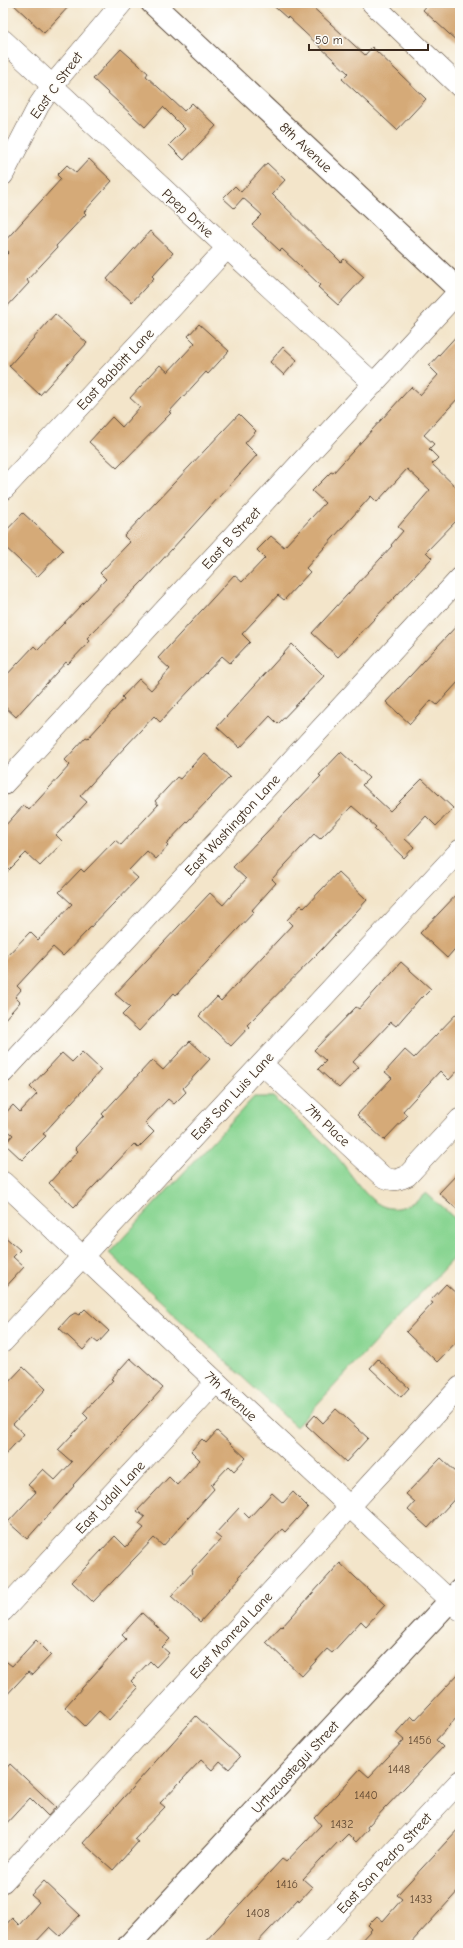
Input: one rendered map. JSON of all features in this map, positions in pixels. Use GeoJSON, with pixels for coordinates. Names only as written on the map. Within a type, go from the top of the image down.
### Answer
{"type":"FeatureCollection","features":[{"type":"Feature","properties":{"kind":"main road","name":"8th Avenue"},"geometry":{"type":"LineString","coordinates":[[152,3],[460,290]]}},
{"type":"Feature","properties":{"kind":"main road","name":"Urtuzuastegui Street"},"geometry":{"type":"LineString","coordinates":[[129,1945],[457,1600]]}},
{"type":"Feature","properties":{"kind":"street","name":"East C Street"},"geometry":{"type":"LineString","coordinates":[[3,175],[33,115],[52,86],[122,3]]}},
{"type":"Feature","properties":{"kind":"street"},"geometry":{"type":"LineString","coordinates":[[377,5],[460,87]]}},
{"type":"Feature","properties":{"kind":"street","name":"Ppep Drive"},"geometry":{"type":"LineString","coordinates":[[3,40],[226,249],[374,384]]}},
{"type":"Feature","properties":{"kind":"street","name":"East Babbitt Lane"},"geometry":{"type":"LineString","coordinates":[[3,490],[226,249]]}},
{"type":"Feature","properties":{"kind":"street","name":"East B Street"},"geometry":{"type":"LineString","coordinates":[[3,785],[460,290]]}},
{"type":"Feature","properties":{"kind":"street","name":"East Washington Lane"},"geometry":{"type":"LineString","coordinates":[[3,1073],[460,578]]}},
{"type":"Feature","properties":{"kind":"street","name":"East San Luis Lane"},"geometry":{"type":"LineString","coordinates":[[3,1342],[460,850]]}},
{"type":"Feature","properties":{"kind":"street","name":"7th Place"},"geometry":{"type":"LineString","coordinates":[[262,1064],[382,1176],[396,1181],[407,1176],[460,1119]]}},
{"type":"Feature","properties":{"kind":"street","name":"7th Avenue"},"geometry":{"type":"LineString","coordinates":[[3,1182],[350,1507],[457,1600]]}},
{"type":"Feature","properties":{"kind":"street","name":"East Udall Lane"},"geometry":{"type":"LineString","coordinates":[[3,1611],[216,1382]]}},
{"type":"Feature","properties":{"kind":"street","name":"East Monreal Lane"},"geometry":{"type":"LineString","coordinates":[[3,1882],[460,1387]]}},
{"type":"Feature","properties":{"kind":"street","name":"East San Pedro Street"},"geometry":{"type":"LineString","coordinates":[[307,1945],[460,1781]]}},
{"type":"Feature","properties":{"kind":"green space"},"geometry":{"type":"Polygon","coordinates":[[[254,1097],[273,1097],[332,1151],[371,1199],[382,1206],[395,1208],[409,1204],[426,1193],[460,1223],[460,1251],[296,1427],[109,1253],[254,1097]]]}},
{"type":"Feature","properties":{"kind":"building"},"geometry":{"type":"Polygon","coordinates":[[[12,3],[72,3],[44,33],[12,3]]]}},
{"type":"Feature","properties":{"kind":"building"},"geometry":{"type":"Polygon","coordinates":[[[270,3],[308,3],[365,55],[372,47],[426,99],[397,130],[342,79],[348,73],[288,17],[287,18],[270,3]]]}},
{"type":"Feature","properties":{"kind":"building"},"geometry":{"type":"Polygon","coordinates":[[[429,3],[460,3],[460,44],[423,10],[429,3]]]}},
{"type":"Feature","properties":{"kind":"building"},"geometry":{"type":"Polygon","coordinates":[[[121,49],[148,73],[146,76],[184,111],[192,103],[216,126],[184,160],[169,145],[185,129],[163,107],[145,127],[93,79],[121,49]]]}},
{"type":"Feature","properties":{"kind":"building"},"geometry":{"type":"Polygon","coordinates":[[[89,159],[112,181],[84,212],[86,214],[56,246],[57,248],[27,280],[29,283],[3,311],[3,258],[9,252],[3,246],[3,243],[61,179],[57,175],[67,165],[76,173],[89,159]]]}},
{"type":"Feature","properties":{"kind":"building"},"geometry":{"type":"Polygon","coordinates":[[[267,163],[285,180],[272,194],[341,262],[344,259],[364,277],[338,305],[318,287],[320,285],[282,249],[280,251],[252,225],[262,215],[243,198],[234,208],[223,198],[235,186],[241,192],[267,163]]]}},
{"type":"Feature","properties":{"kind":"building"},"geometry":{"type":"Polygon","coordinates":[[[150,231],[173,253],[152,276],[154,278],[132,302],[107,279],[150,231]]]}},
{"type":"Feature","properties":{"kind":"building"},"geometry":{"type":"Polygon","coordinates":[[[55,314],[87,343],[40,395],[9,366],[55,314]]]}},
{"type":"Feature","properties":{"kind":"building"},"geometry":{"type":"Polygon","coordinates":[[[199,324],[229,351],[208,374],[206,372],[169,412],[171,413],[117,468],[89,442],[112,417],[122,427],[140,407],[130,398],[160,365],[168,372],[195,343],[188,336],[199,324]]]}},
{"type":"Feature","properties":{"kind":"building"},"geometry":{"type":"Polygon","coordinates":[[[460,332],[460,396],[424,435],[434,444],[429,449],[438,458],[432,464],[460,491],[460,517],[426,552],[432,558],[338,657],[312,633],[392,546],[391,545],[403,531],[398,527],[430,490],[407,469],[377,502],[371,496],[306,568],[310,572],[284,600],[278,595],[242,634],[250,642],[230,663],[222,656],[160,722],[154,716],[112,761],[80,796],[87,802],[56,835],[63,842],[40,866],[26,853],[3,876],[3,828],[24,805],[29,810],[70,765],[65,760],[86,737],[88,738],[124,699],[122,697],[139,679],[151,690],[170,669],[158,658],[234,575],[242,582],[265,558],[257,550],[271,536],[284,547],[325,503],[312,491],[331,472],[333,473],[411,387],[420,395],[438,375],[429,366],[460,332]]]}},
{"type":"Feature","properties":{"kind":"building"},"geometry":{"type":"Polygon","coordinates":[[[283,347],[297,360],[284,375],[270,362],[283,347]]]}},
{"type":"Feature","properties":{"kind":"building"},"geometry":{"type":"Polygon","coordinates":[[[239,414],[256,431],[245,443],[257,455],[143,581],[87,638],[90,641],[68,664],[66,662],[16,717],[3,705],[3,679],[34,646],[38,650],[106,579],[100,573],[130,542],[124,536],[239,414]]]}},
{"type":"Feature","properties":{"kind":"building"},"geometry":{"type":"Polygon","coordinates":[[[23,513],[63,550],[37,577],[3,545],[3,534],[23,513]]]}},
{"type":"Feature","properties":{"kind":"building"},"geometry":{"type":"Polygon","coordinates":[[[460,622],[460,680],[437,705],[431,700],[410,724],[386,702],[460,622]]]}},
{"type":"Feature","properties":{"kind":"building"},"geometry":{"type":"Polygon","coordinates":[[[292,644],[324,676],[278,724],[270,716],[240,748],[217,727],[292,644]]]}},
{"type":"Feature","properties":{"kind":"building"},"geometry":{"type":"Polygon","coordinates":[[[341,752],[369,778],[362,785],[390,811],[422,779],[453,808],[436,826],[426,816],[405,839],[414,847],[404,858],[374,829],[376,827],[352,806],[320,839],[314,834],[272,879],[276,883],[252,910],[254,912],[176,995],[174,993],[139,1031],[122,1015],[130,1007],[115,994],[210,893],[223,905],[246,879],[233,867],[321,776],[319,775],[341,752]]]}},
{"type":"Feature","properties":{"kind":"building"},"geometry":{"type":"Polygon","coordinates":[[[204,753],[230,777],[166,844],[168,846],[156,859],[147,851],[129,870],[138,878],[63,956],[53,947],[17,986],[21,990],[15,997],[20,1002],[3,1021],[3,960],[30,932],[38,940],[72,904],[59,892],[81,869],[84,872],[115,840],[121,845],[158,805],[155,801],[177,777],[180,779],[204,753]]]}},
{"type":"Feature","properties":{"kind":"building"},"geometry":{"type":"Polygon","coordinates":[[[338,872],[367,900],[322,949],[247,1025],[249,1027],[231,1046],[199,1016],[217,997],[221,1001],[292,925],[287,920],[301,905],[304,908],[338,872]]]}},
{"type":"Feature","properties":{"kind":"building"},"geometry":{"type":"Polygon","coordinates":[[[460,891],[460,943],[447,958],[420,933],[460,891]]]}},
{"type":"Feature","properties":{"kind":"building"},"geometry":{"type":"Polygon","coordinates":[[[401,962],[431,989],[422,998],[421,997],[396,1026],[391,1022],[353,1062],[359,1067],[339,1088],[318,1069],[326,1061],[314,1050],[356,1007],[359,1009],[401,962]]]}},
{"type":"Feature","properties":{"kind":"building"},"geometry":{"type":"Polygon","coordinates":[[[460,1010],[460,1068],[449,1080],[440,1071],[403,1111],[407,1116],[384,1140],[357,1115],[392,1078],[385,1072],[405,1050],[414,1058],[460,1010]]]}},
{"type":"Feature","properties":{"kind":"building"},"geometry":{"type":"Polygon","coordinates":[[[190,1041],[210,1059],[183,1088],[186,1092],[174,1104],[168,1099],[145,1123],[154,1132],[138,1148],[134,1144],[74,1207],[49,1183],[78,1151],[75,1148],[104,1116],[102,1114],[152,1060],[163,1070],[190,1041]]]}},
{"type":"Feature","properties":{"kind":"building"},"geometry":{"type":"Polygon","coordinates":[[[82,1052],[101,1070],[43,1134],[46,1136],[22,1160],[5,1144],[13,1135],[3,1126],[3,1116],[13,1105],[20,1112],[37,1094],[30,1087],[62,1053],[72,1062],[82,1052]]]}},
{"type":"Feature","properties":{"kind":"building"},"geometry":{"type":"Polygon","coordinates":[[[460,1171],[460,1212],[439,1193],[460,1171]]]}},
{"type":"Feature","properties":{"kind":"building"},"geometry":{"type":"Polygon","coordinates":[[[3,1235],[20,1250],[13,1257],[24,1267],[3,1290],[3,1235]]]}},
{"type":"Feature","properties":{"kind":"building"},"geometry":{"type":"Polygon","coordinates":[[[446,1284],[460,1297],[460,1338],[437,1362],[406,1332],[433,1303],[430,1301],[446,1284]]]}},
{"type":"Feature","properties":{"kind":"building"},"geometry":{"type":"Polygon","coordinates":[[[85,1309],[109,1331],[98,1343],[93,1339],[83,1350],[59,1328],[70,1316],[75,1313],[79,1315],[85,1309]]]}},
{"type":"Feature","properties":{"kind":"building"},"geometry":{"type":"Polygon","coordinates":[[[130,1358],[163,1388],[73,1485],[74,1486],[27,1539],[8,1522],[36,1492],[28,1485],[43,1469],[55,1480],[72,1462],[58,1450],[88,1418],[83,1413],[113,1380],[111,1379],[130,1358]]]}},
{"type":"Feature","properties":{"kind":"building"},"geometry":{"type":"Polygon","coordinates":[[[378,1359],[409,1388],[401,1397],[370,1368],[378,1359]]]}},
{"type":"Feature","properties":{"kind":"building"},"geometry":{"type":"Polygon","coordinates":[[[23,1367],[46,1389],[13,1424],[24,1434],[3,1457],[3,1388],[23,1367]]]}},
{"type":"Feature","properties":{"kind":"building"},"geometry":{"type":"Polygon","coordinates":[[[336,1409],[368,1438],[346,1462],[306,1425],[315,1415],[323,1423],[336,1409]]]}},
{"type":"Feature","properties":{"kind":"building"},"geometry":{"type":"Polygon","coordinates":[[[217,1431],[246,1458],[234,1471],[229,1466],[211,1485],[214,1489],[163,1546],[154,1538],[93,1602],[72,1582],[115,1536],[126,1547],[144,1528],[139,1524],[145,1517],[137,1511],[169,1477],[177,1485],[200,1460],[191,1451],[202,1439],[206,1443],[217,1431]]]}},
{"type":"Feature","properties":{"kind":"building"},"geometry":{"type":"Polygon","coordinates":[[[441,1458],[460,1476],[460,1493],[428,1528],[408,1510],[415,1502],[406,1494],[441,1458]]]}},
{"type":"Feature","properties":{"kind":"building"},"geometry":{"type":"Polygon","coordinates":[[[293,1492],[308,1507],[285,1532],[282,1529],[200,1622],[171,1596],[193,1572],[192,1570],[221,1539],[215,1534],[239,1508],[249,1518],[272,1493],[283,1503],[293,1492]]]}},
{"type":"Feature","properties":{"kind":"building"},"geometry":{"type":"Polygon","coordinates":[[[340,1563],[385,1605],[366,1626],[361,1621],[332,1653],[327,1649],[302,1676],[266,1642],[281,1626],[282,1627],[340,1563]]]}},
{"type":"Feature","properties":{"kind":"building"},"geometry":{"type":"Polygon","coordinates":[[[142,1613],[170,1639],[162,1647],[169,1653],[156,1667],[150,1661],[131,1681],[138,1688],[109,1720],[99,1711],[85,1726],[65,1707],[126,1639],[122,1635],[142,1613]]]}},
{"type":"Feature","properties":{"kind":"building"},"geometry":{"type":"Polygon","coordinates":[[[36,1640],[51,1655],[32,1675],[28,1672],[3,1699],[3,1659],[12,1666],[36,1640]]]}},
{"type":"Feature","properties":{"kind":"building"},"geometry":{"type":"Polygon","coordinates":[[[460,1672],[460,1714],[436,1740],[443,1747],[367,1827],[368,1829],[356,1842],[348,1834],[340,1842],[339,1841],[303,1879],[312,1887],[299,1901],[298,1899],[255,1945],[202,1945],[282,1859],[286,1862],[321,1825],[315,1818],[360,1769],[369,1777],[404,1740],[396,1733],[411,1716],[415,1720],[460,1672]]]}},
{"type":"Feature","properties":{"kind":"building"},"geometry":{"type":"Polygon","coordinates":[[[196,1716],[240,1757],[229,1769],[220,1761],[212,1770],[201,1760],[160,1803],[165,1807],[134,1839],[138,1842],[113,1870],[83,1843],[196,1716]]]}},
{"type":"Feature","properties":{"kind":"building"},"geometry":{"type":"Polygon","coordinates":[[[10,1764],[56,1807],[48,1816],[30,1798],[3,1827],[3,1772],[10,1764]]]}},
{"type":"Feature","properties":{"kind":"building"},"geometry":{"type":"Polygon","coordinates":[[[460,1827],[460,1889],[409,1945],[357,1945],[372,1929],[368,1925],[377,1916],[383,1921],[402,1899],[397,1895],[460,1827]]]}},
{"type":"Feature","properties":{"kind":"building"},"geometry":{"type":"Polygon","coordinates":[[[44,1881],[80,1915],[60,1936],[50,1927],[33,1945],[12,1945],[3,1937],[3,1928],[12,1918],[19,1925],[39,1902],[31,1895],[44,1881]]]}}]}
